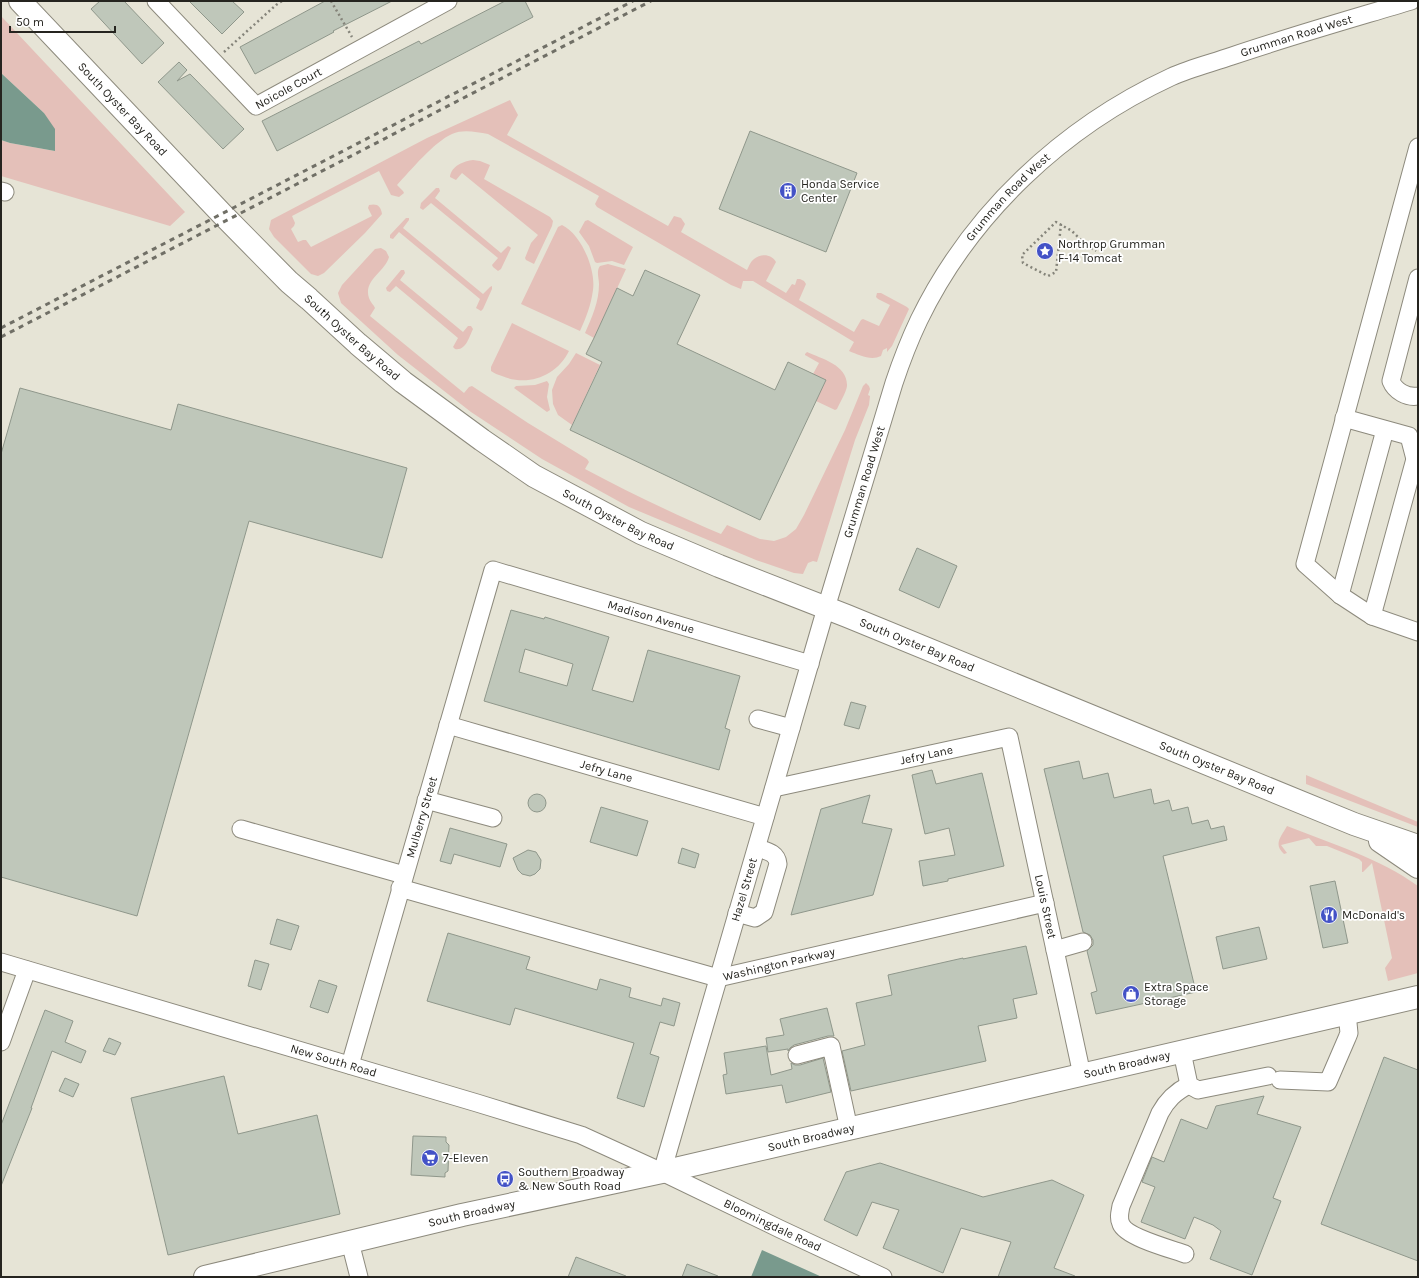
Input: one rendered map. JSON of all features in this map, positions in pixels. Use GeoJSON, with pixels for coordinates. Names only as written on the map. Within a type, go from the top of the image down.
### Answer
{"type":"FeatureCollection","features":[{"type":"Feature","properties":{"kind":"main road","name":"South Oyster Bay Road"},"geometry":{"type":"LineString","coordinates":[[20,1],[222,214],[289,282],[403,382],[482,440],[528,471],[641,533],[1354,824],[1418,846]]}},
{"type":"Feature","properties":{"kind":"main road","name":"South Oyster Bay Road"},"geometry":{"type":"LineString","coordinates":[[1354,824],[1418,867]]}},
{"type":"Feature","properties":{"kind":"main road","name":"South Broadway"},"geometry":{"type":"LineString","coordinates":[[204,1277],[473,1213],[662,1172],[1418,996]]}},
{"type":"Feature","properties":{"kind":"street","name":"Noicole Court"},"geometry":{"type":"LineString","coordinates":[[156,1],[256,106],[448,1]]}},
{"type":"Feature","properties":{"kind":"street","name":"Grumman Road West"},"geometry":{"type":"LineString","coordinates":[[826,608],[894,383],[906,349],[939,283],[975,231],[1022,178],[1065,140],[1111,109],[1172,77],[1279,40],[1411,1]]}},
{"type":"Feature","properties":{"kind":"street"},"geometry":{"type":"LineString","coordinates":[[1418,147],[1414,182],[1344,418],[1305,564],[1340,595],[1372,616],[1418,632]]}},
{"type":"Feature","properties":{"kind":"street"},"geometry":{"type":"LineString","coordinates":[[1418,278],[1391,381],[1394,388],[1398,391],[1409,395],[1418,396]]}},
{"type":"Feature","properties":{"kind":"street"},"geometry":{"type":"LineString","coordinates":[[1344,418],[1409,436],[1417,460],[1372,616]]}},
{"type":"Feature","properties":{"kind":"street"},"geometry":{"type":"LineString","coordinates":[[1340,595],[1385,430]]}},
{"type":"Feature","properties":{"kind":"street","name":"Madison Avenue"},"geometry":{"type":"LineString","coordinates":[[493,570],[810,664]]}},
{"type":"Feature","properties":{"kind":"street","name":"Mulberry Street"},"geometry":{"type":"LineString","coordinates":[[350,1065],[493,570]]}},
{"type":"Feature","properties":{"kind":"street","name":"Hazel Street"},"geometry":{"type":"LineString","coordinates":[[662,1172],[826,608]]}},
{"type":"Feature","properties":{"kind":"street"},"geometry":{"type":"LineString","coordinates":[[758,719],[792,728]]}},
{"type":"Feature","properties":{"kind":"street","name":"Jefry Lane"},"geometry":{"type":"LineString","coordinates":[[448,725],[765,817]]}},
{"type":"Feature","properties":{"kind":"street","name":"Jefry Lane"},"geometry":{"type":"LineString","coordinates":[[774,788],[1009,737]]}},
{"type":"Feature","properties":{"kind":"street","name":"Louis Street"},"geometry":{"type":"LineString","coordinates":[[1009,737],[1082,1075]]}},
{"type":"Feature","properties":{"kind":"street"},"geometry":{"type":"LineString","coordinates":[[426,800],[493,818]]}},
{"type":"Feature","properties":{"kind":"street","name":"Washington Parkway"},"geometry":{"type":"LineString","coordinates":[[241,829],[402,881],[718,978],[1045,903]]}},
{"type":"Feature","properties":{"kind":"street"},"geometry":{"type":"LineString","coordinates":[[737,913],[755,918],[764,912],[778,864],[778,859],[774,853],[757,848]]}},
{"type":"Feature","properties":{"kind":"street"},"geometry":{"type":"LineString","coordinates":[[749,874],[773,881]]}},
{"type":"Feature","properties":{"kind":"street"},"geometry":{"type":"LineString","coordinates":[[1055,950],[1083,942]]}},
{"type":"Feature","properties":{"kind":"street","name":"New South Road"},"geometry":{"type":"LineString","coordinates":[[1,962],[581,1135],[662,1172]]}},
{"type":"Feature","properties":{"kind":"street"},"geometry":{"type":"LineString","coordinates":[[1,1042],[27,970]]}},
{"type":"Feature","properties":{"kind":"street"},"geometry":{"type":"LineString","coordinates":[[1182,1052],[1189,1085],[1198,1090],[1274,1078],[1328,1082],[1349,1033],[1347,1013]]}},
{"type":"Feature","properties":{"kind":"street"},"geometry":{"type":"LineString","coordinates":[[797,1055],[831,1046],[849,1129]]}},
{"type":"Feature","properties":{"kind":"street"},"geometry":{"type":"LineString","coordinates":[[1185,1254],[1131,1234],[1121,1225],[1119,1217],[1121,1206],[1160,1113],[1167,1101],[1173,1095],[1189,1085]]}},
{"type":"Feature","properties":{"kind":"street","name":"Bloomingdale Road"},"geometry":{"type":"LineString","coordinates":[[662,1172],[883,1277]]}},
{"type":"Feature","properties":{"kind":"street"},"geometry":{"type":"LineString","coordinates":[[350,1242],[359,1277]]}},
{"type":"Feature","properties":{"kind":"path"},"geometry":{"type":"LineString","coordinates":[[214,62],[282,1]]}},
{"type":"Feature","properties":{"kind":"path"},"geometry":{"type":"LineString","coordinates":[[331,1],[359,49]]}},
{"type":"Feature","properties":{"kind":"path"},"geometry":{"type":"LineString","coordinates":[[1060,224],[1056,272],[1048,276],[1023,263],[1022,255],[1056,222],[1060,224],[1072,231],[1086,245],[1096,251]]}},
{"type":"Feature","properties":{"kind":"shaded area"},"geometry":{"type":"Polygon","coordinates":[[[1,16],[185,212],[170,226],[1,176],[1,140],[55,151],[44,113],[1,73],[1,16]]]}},
{"type":"Feature","properties":{"kind":"shaded area"},"geometry":{"type":"Polygon","coordinates":[[[1,73],[44,113],[55,129],[55,151],[1,140],[1,73]]]}},
{"type":"Feature","properties":{"kind":"shaded area"},"geometry":{"type":"Polygon","coordinates":[[[510,100],[518,115],[507,135],[668,226],[674,216],[681,218],[685,224],[681,232],[747,270],[752,261],[757,257],[766,255],[772,257],[776,262],[766,281],[786,293],[792,284],[795,285],[797,279],[804,281],[806,284],[799,300],[854,332],[863,319],[879,326],[890,305],[878,299],[876,297],[877,293],[881,293],[907,307],[909,309],[892,346],[887,352],[887,348],[883,350],[881,356],[873,358],[865,357],[849,351],[854,342],[753,281],[743,281],[741,289],[731,285],[597,207],[595,204],[599,196],[488,134],[470,131],[456,132],[445,138],[423,157],[397,185],[404,193],[399,197],[391,195],[379,171],[292,216],[295,223],[291,229],[298,242],[306,240],[311,247],[372,216],[368,208],[369,205],[374,204],[381,209],[382,214],[365,233],[324,273],[318,276],[311,274],[274,237],[269,229],[271,220],[427,138],[510,100]]]}},
{"type":"Feature","properties":{"kind":"shaded area"},"geometry":{"type":"Polygon","coordinates":[[[473,160],[490,165],[484,179],[550,217],[553,221],[534,264],[525,258],[531,243],[538,235],[462,173],[456,180],[450,177],[455,167],[473,160]]]}},
{"type":"Feature","properties":{"kind":"shaded area"},"geometry":{"type":"Polygon","coordinates":[[[436,188],[439,188],[440,191],[435,198],[501,253],[508,246],[511,248],[501,269],[498,271],[492,265],[498,258],[431,203],[423,210],[420,208],[421,203],[436,188]]]}},
{"type":"Feature","properties":{"kind":"shaded area"},"geometry":{"type":"Polygon","coordinates":[[[406,218],[409,218],[409,220],[403,228],[483,294],[492,286],[492,289],[481,311],[476,308],[480,299],[399,232],[393,239],[390,238],[390,235],[406,218]]]}},
{"type":"Feature","properties":{"kind":"shaded area"},"geometry":{"type":"Polygon","coordinates":[[[588,220],[633,247],[624,265],[612,261],[595,262],[589,246],[579,232],[585,221],[588,220]]]}},
{"type":"Feature","properties":{"kind":"shaded area"},"geometry":{"type":"Polygon","coordinates":[[[562,225],[575,236],[581,244],[590,263],[592,272],[592,296],[580,331],[521,304],[558,227],[562,225]]]}},
{"type":"Feature","properties":{"kind":"shaded area"},"geometry":{"type":"Polygon","coordinates":[[[381,248],[386,251],[389,257],[369,286],[369,298],[375,308],[370,316],[464,393],[469,387],[472,386],[528,423],[587,459],[589,462],[585,469],[652,503],[721,534],[727,525],[760,539],[774,541],[786,537],[796,529],[845,430],[863,386],[866,383],[870,389],[868,395],[870,396],[869,405],[855,440],[817,562],[813,561],[808,563],[803,574],[794,573],[756,560],[629,507],[542,459],[471,412],[398,355],[341,303],[338,293],[342,285],[375,249],[381,248]]]}},
{"type":"Feature","properties":{"kind":"shaded area"},"geometry":{"type":"Polygon","coordinates":[[[608,264],[626,269],[594,338],[585,333],[595,309],[598,297],[599,268],[600,266],[608,264]]]}},
{"type":"Feature","properties":{"kind":"shaded area"},"geometry":{"type":"Polygon","coordinates":[[[401,270],[404,270],[405,273],[400,280],[463,332],[468,326],[471,326],[473,329],[467,343],[462,348],[455,349],[453,347],[458,338],[396,286],[390,292],[387,291],[386,288],[401,270]]]}},
{"type":"Feature","properties":{"kind":"shaded area"},"geometry":{"type":"Polygon","coordinates":[[[512,323],[569,351],[564,360],[549,373],[531,380],[512,379],[491,371],[491,367],[512,323]]]}},
{"type":"Feature","properties":{"kind":"shaded area"},"geometry":{"type":"Polygon","coordinates":[[[807,352],[827,360],[839,368],[843,373],[847,386],[837,409],[835,410],[816,401],[825,380],[813,374],[819,363],[805,355],[807,352]]]}},
{"type":"Feature","properties":{"kind":"shaded area"},"geometry":{"type":"Polygon","coordinates":[[[576,353],[600,365],[572,425],[558,415],[553,404],[552,390],[557,377],[569,364],[576,353]]]}},
{"type":"Feature","properties":{"kind":"shaded area"},"geometry":{"type":"Polygon","coordinates":[[[547,381],[549,384],[547,397],[550,410],[547,412],[514,388],[516,386],[535,385],[547,381]]]}},
{"type":"Feature","properties":{"kind":"shaded area"},"geometry":{"type":"Polygon","coordinates":[[[1306,775],[1418,822],[1418,827],[1306,784],[1306,775]]]}},
{"type":"Feature","properties":{"kind":"shaded area"},"geometry":{"type":"Polygon","coordinates":[[[1287,826],[1371,859],[1418,886],[1418,973],[1388,981],[1385,968],[1392,958],[1372,863],[1362,872],[1362,862],[1359,859],[1327,846],[1316,846],[1309,838],[1281,845],[1287,853],[1284,854],[1279,847],[1279,840],[1287,826]]]}},
{"type":"Feature","properties":{"kind":"shaded area"},"geometry":{"type":"Polygon","coordinates":[[[762,1250],[822,1277],[751,1277],[762,1250]]]}},
{"type":"Feature","properties":{"kind":"building"},"geometry":{"type":"Polygon","coordinates":[[[100,1],[124,1],[164,43],[142,64],[91,9],[100,1]]]}},
{"type":"Feature","properties":{"kind":"building"},"geometry":{"type":"Polygon","coordinates":[[[189,1],[232,1],[244,12],[222,34],[189,1]]]}},
{"type":"Feature","properties":{"kind":"building"},"geometry":{"type":"Polygon","coordinates":[[[325,1],[392,1],[333,31],[334,32],[255,74],[240,47],[325,1]]]}},
{"type":"Feature","properties":{"kind":"building"},"geometry":{"type":"Polygon","coordinates":[[[505,1],[525,1],[533,17],[277,151],[262,121],[419,41],[421,44],[505,1]]]}},
{"type":"Feature","properties":{"kind":"building"},"geometry":{"type":"Polygon","coordinates":[[[179,62],[187,70],[177,81],[190,74],[244,129],[223,149],[158,82],[179,62]]]}},
{"type":"Feature","properties":{"kind":"building","name":"Honda Service Center"},"geometry":{"type":"Polygon","coordinates":[[[750,131],[857,173],[826,252],[719,209],[750,131]]]}},
{"type":"Feature","properties":{"kind":"building"},"geometry":{"type":"Polygon","coordinates":[[[645,270],[700,295],[677,344],[775,390],[788,362],[826,380],[760,520],[570,430],[602,362],[586,354],[617,288],[633,296],[645,270]]]}},
{"type":"Feature","properties":{"kind":"building"},"geometry":{"type":"Polygon","coordinates":[[[20,388],[171,430],[178,404],[407,468],[382,558],[249,521],[137,916],[1,877],[1,454],[20,388]]]}},
{"type":"Feature","properties":{"kind":"building"},"geometry":{"type":"Polygon","coordinates":[[[917,548],[957,566],[939,608],[899,590],[917,548]]]}},
{"type":"Feature","properties":{"kind":"building"},"geometry":{"type":"Polygon","coordinates":[[[511,610],[544,619],[545,617],[609,637],[592,690],[633,702],[648,650],[740,676],[725,728],[730,730],[719,770],[484,701],[511,610]],[[525,649],[519,672],[567,686],[573,664],[525,649]]]}},
{"type":"Feature","properties":{"kind":"building"},"geometry":{"type":"Polygon","coordinates":[[[851,702],[866,706],[859,729],[844,725],[851,702]]]}},
{"type":"Feature","properties":{"kind":"building"},"geometry":{"type":"Polygon","coordinates":[[[1079,761],[1083,779],[1108,773],[1114,798],[1151,789],[1154,804],[1169,800],[1172,811],[1188,807],[1192,824],[1208,820],[1211,829],[1224,826],[1227,840],[1163,856],[1196,992],[1096,1014],[1091,993],[1097,991],[1087,951],[1093,945],[1093,940],[1090,935],[1083,932],[1044,769],[1079,761]]]}},
{"type":"Feature","properties":{"kind":"building"},"geometry":{"type":"Polygon","coordinates":[[[932,770],[936,784],[982,773],[1004,866],[923,886],[919,861],[955,855],[949,828],[925,834],[912,775],[932,770]]]}},
{"type":"Feature","properties":{"kind":"building"},"geometry":{"type":"Polygon","coordinates":[[[537,794],[543,797],[546,803],[543,809],[537,812],[531,809],[528,803],[531,797],[537,794]]]}},
{"type":"Feature","properties":{"kind":"building"},"geometry":{"type":"Polygon","coordinates":[[[870,795],[862,823],[892,829],[873,895],[791,915],[821,809],[870,795]]]}},
{"type":"Feature","properties":{"kind":"building"},"geometry":{"type":"Polygon","coordinates":[[[601,807],[648,821],[637,856],[590,842],[601,807]]]}},
{"type":"Feature","properties":{"kind":"building"},"geometry":{"type":"Polygon","coordinates":[[[450,828],[507,844],[500,867],[454,854],[451,864],[440,861],[450,828]]]}},
{"type":"Feature","properties":{"kind":"building"},"geometry":{"type":"Polygon","coordinates":[[[682,848],[699,854],[695,868],[678,863],[682,848]]]}},
{"type":"Feature","properties":{"kind":"building"},"geometry":{"type":"Polygon","coordinates":[[[528,850],[536,852],[541,860],[540,869],[535,874],[530,876],[522,874],[518,870],[513,858],[528,850]]]}},
{"type":"Feature","properties":{"kind":"building","name":"McDonald's"},"geometry":{"type":"Polygon","coordinates":[[[1335,881],[1348,943],[1323,948],[1310,886],[1335,881]]]}},
{"type":"Feature","properties":{"kind":"building"},"geometry":{"type":"Polygon","coordinates":[[[277,919],[299,926],[291,950],[270,944],[277,919]]]}},
{"type":"Feature","properties":{"kind":"building"},"geometry":{"type":"Polygon","coordinates":[[[1259,927],[1267,959],[1223,969],[1216,937],[1259,927]]]}},
{"type":"Feature","properties":{"kind":"building"},"geometry":{"type":"Polygon","coordinates":[[[448,933],[530,957],[526,969],[597,990],[600,979],[631,988],[629,997],[661,1006],[663,998],[680,1003],[674,1026],[660,1022],[650,1054],[659,1057],[644,1107],[617,1098],[634,1043],[515,1008],[510,1025],[427,1001],[448,933]]]}},
{"type":"Feature","properties":{"kind":"building"},"geometry":{"type":"Polygon","coordinates":[[[1026,946],[1037,994],[1013,999],[1017,1018],[978,1026],[986,1061],[851,1091],[842,1051],[865,1045],[856,1003],[892,995],[888,975],[963,958],[1026,946]]]}},
{"type":"Feature","properties":{"kind":"building"},"geometry":{"type":"Polygon","coordinates":[[[255,960],[269,964],[261,990],[248,986],[255,960]]]}},
{"type":"Feature","properties":{"kind":"building"},"geometry":{"type":"Polygon","coordinates":[[[319,980],[337,986],[328,1013],[310,1007],[319,980]]]}},
{"type":"Feature","properties":{"kind":"building"},"geometry":{"type":"Polygon","coordinates":[[[827,1008],[834,1036],[828,1036],[794,1045],[788,1051],[788,1049],[768,1052],[766,1038],[784,1035],[780,1019],[827,1008]]]}},
{"type":"Feature","properties":{"kind":"building"},"geometry":{"type":"Polygon","coordinates":[[[45,1010],[73,1021],[65,1042],[86,1051],[81,1063],[52,1051],[32,1108],[1,1186],[1,1125],[45,1010]]]}},
{"type":"Feature","properties":{"kind":"building"},"geometry":{"type":"Polygon","coordinates":[[[109,1038],[121,1043],[115,1055],[103,1051],[109,1038]]]}},
{"type":"Feature","properties":{"kind":"building"},"geometry":{"type":"Polygon","coordinates":[[[766,1046],[771,1075],[792,1069],[791,1063],[800,1065],[823,1058],[831,1092],[786,1103],[782,1085],[726,1094],[723,1075],[727,1074],[724,1053],[766,1046]]]}},
{"type":"Feature","properties":{"kind":"building"},"geometry":{"type":"Polygon","coordinates":[[[1384,1057],[1418,1070],[1418,1261],[1321,1224],[1384,1057]]]}},
{"type":"Feature","properties":{"kind":"building"},"geometry":{"type":"Polygon","coordinates":[[[224,1076],[238,1134],[317,1115],[340,1214],[168,1255],[131,1098],[224,1076]]]}},
{"type":"Feature","properties":{"kind":"building"},"geometry":{"type":"Polygon","coordinates":[[[65,1078],[79,1084],[73,1097],[59,1091],[65,1078]]]}},
{"type":"Feature","properties":{"kind":"building"},"geometry":{"type":"Polygon","coordinates":[[[1264,1096],[1257,1114],[1301,1127],[1273,1198],[1281,1201],[1252,1275],[1210,1259],[1221,1231],[1213,1225],[1194,1217],[1185,1239],[1141,1222],[1155,1187],[1142,1182],[1152,1157],[1164,1162],[1181,1119],[1207,1129],[1216,1106],[1264,1096]]]}},
{"type":"Feature","properties":{"kind":"building","name":"7-Eleven"},"geometry":{"type":"Polygon","coordinates":[[[413,1136],[446,1137],[446,1142],[449,1145],[448,1171],[445,1173],[445,1177],[411,1175],[413,1136]]]}},
{"type":"Feature","properties":{"kind":"building"},"geometry":{"type":"Polygon","coordinates":[[[880,1163],[983,1197],[1052,1180],[1084,1195],[1054,1268],[1075,1277],[998,1277],[1011,1242],[961,1228],[943,1273],[883,1248],[899,1210],[872,1202],[857,1236],[824,1220],[846,1172],[880,1163]]]}},
{"type":"Feature","properties":{"kind":"building"},"geometry":{"type":"Polygon","coordinates":[[[576,1257],[626,1276],[626,1277],[568,1277],[576,1257]]]}},
{"type":"Feature","properties":{"kind":"building"},"geometry":{"type":"Polygon","coordinates":[[[687,1264],[718,1276],[682,1277],[687,1264]]]}},
{"type":"Feature","properties":{"kind":"railway"},"geometry":{"type":"LineString","coordinates":[[1,328],[633,1]]}},
{"type":"Feature","properties":{"kind":"railway"},"geometry":{"type":"LineString","coordinates":[[1,337],[651,1]]}},
{"type":"Feature","properties":{"kind":"place","name":"Honda Service Center"},"geometry":{"type":"Point","coordinates":[788,191]}},
{"type":"Feature","properties":{"kind":"place","name":"Northrop Grumman F-14 Tomcat"},"geometry":{"type":"Point","coordinates":[1045,251]}},
{"type":"Feature","properties":{"kind":"place","name":"McDonald's"},"geometry":{"type":"Point","coordinates":[1329,915]}},
{"type":"Feature","properties":{"kind":"place","name":"Extra Space Storage"},"geometry":{"type":"Point","coordinates":[1131,994]}},
{"type":"Feature","properties":{"kind":"place","name":"7-Eleven"},"geometry":{"type":"Point","coordinates":[430,1158]}},
{"type":"Feature","properties":{"kind":"place","name":"Southern Broadway & New South Road"},"geometry":{"type":"Point","coordinates":[505,1179]}}]}
